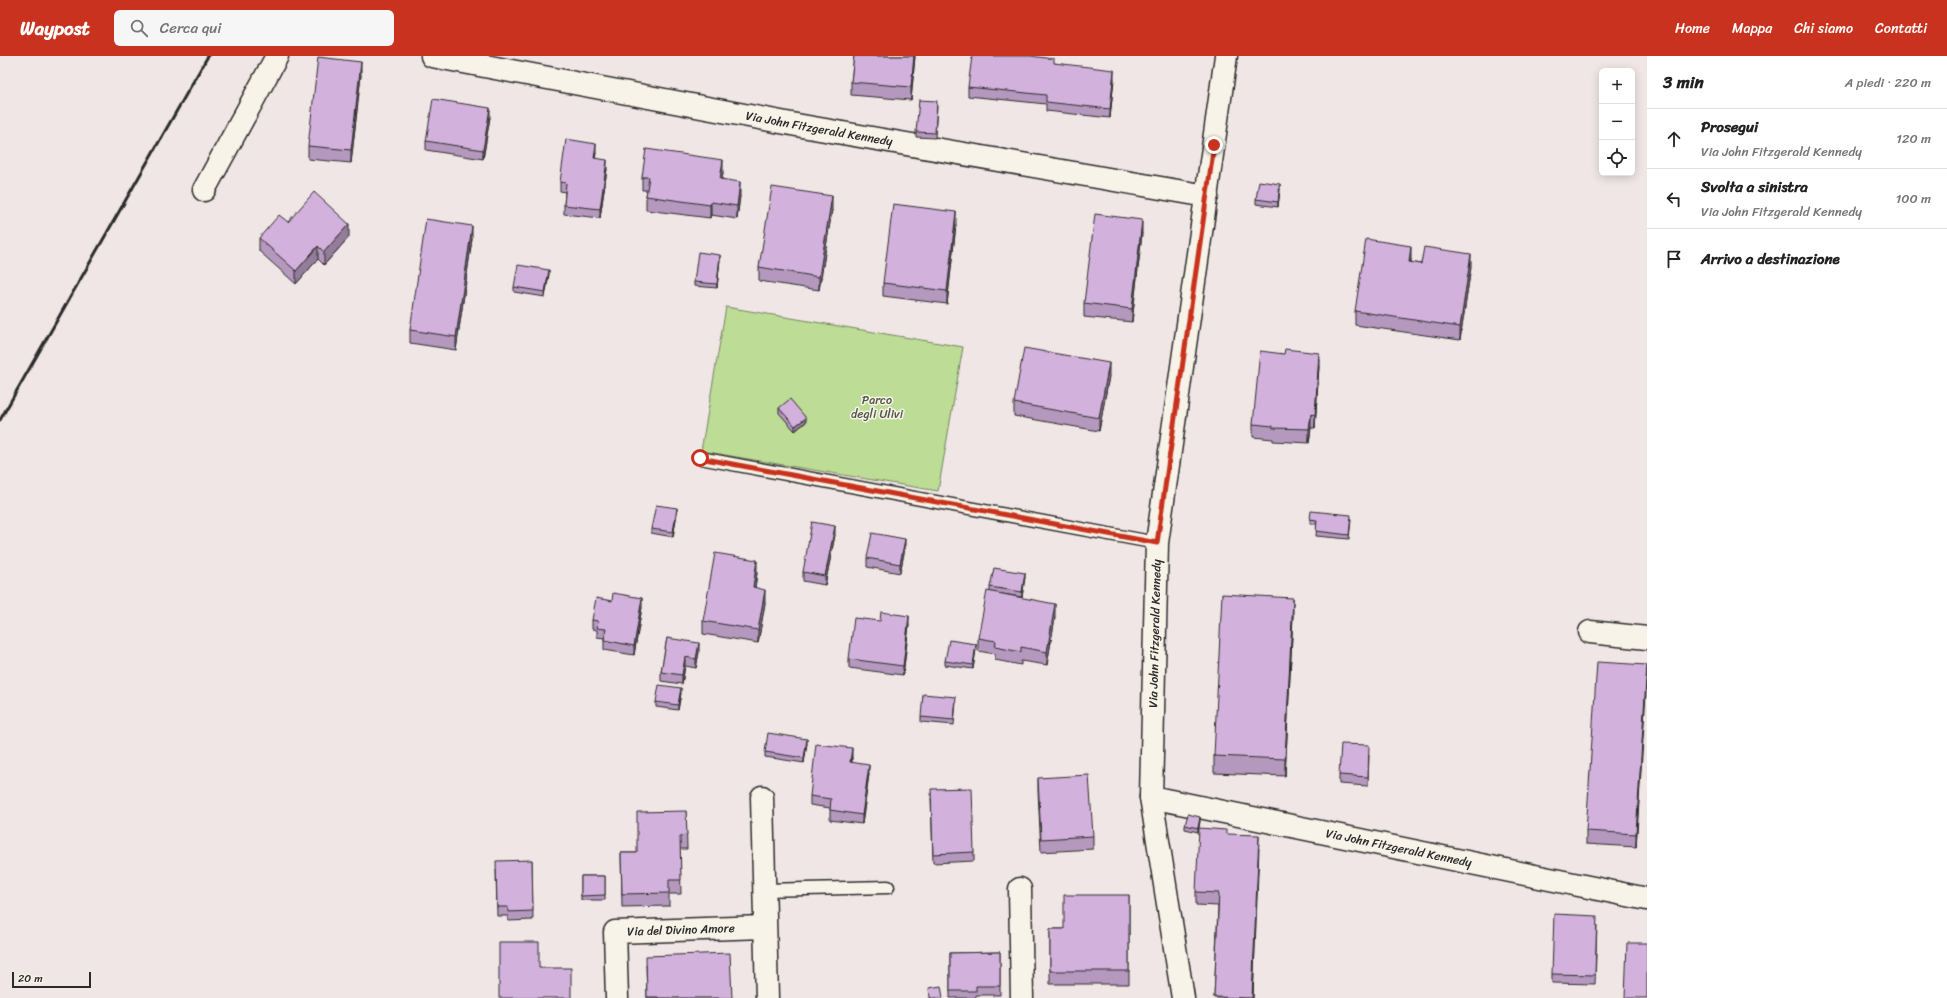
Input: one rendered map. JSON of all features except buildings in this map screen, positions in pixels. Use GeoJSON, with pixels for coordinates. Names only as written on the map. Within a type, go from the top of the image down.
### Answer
{"type":"FeatureCollection","features":[{"type":"Feature","properties":{"kind":"street"},"geometry":{"type":"LineString","coordinates":[[204,190],[278,56]]}},
{"type":"Feature","properties":{"kind":"street","name":"Via John Fitzgerald Kennedy"},"geometry":{"type":"LineString","coordinates":[[432,56],[802,126],[1207,196]]}},
{"type":"Feature","properties":{"kind":"street","name":"Via John Fitzgerald Kennedy"},"geometry":{"type":"LineString","coordinates":[[1183,998],[1151,797],[1157,543],[1226,56]]}},
{"type":"Feature","properties":{"kind":"street"},"geometry":{"type":"LineString","coordinates":[[1590,632],[1647,638]]}},
{"type":"Feature","properties":{"kind":"street"},"geometry":{"type":"LineString","coordinates":[[762,797],[764,927],[767,998]]}},
{"type":"Feature","properties":{"kind":"street","name":"Via John Fitzgerald Kennedy"},"geometry":{"type":"LineString","coordinates":[[1151,797],[1647,898]]}},
{"type":"Feature","properties":{"kind":"street"},"geometry":{"type":"LineString","coordinates":[[1020,889],[1022,998]]}},
{"type":"Feature","properties":{"kind":"street","name":"Via del Divino Amore"},"geometry":{"type":"LineString","coordinates":[[617,998],[615,932],[764,927]]}},
{"type":"Feature","properties":{"kind":"lane","name":"Via John Fitzgerald Kennedy"},"geometry":{"type":"LineString","coordinates":[[700,458],[1157,543]]}},
{"type":"Feature","properties":{"kind":"lane"},"geometry":{"type":"LineString","coordinates":[[764,890],[888,887]]}},
{"type":"Feature","properties":{"kind":"green space","name":"Parco degli Ulivi"},"geometry":{"type":"Polygon","coordinates":[[[726,307],[963,347],[938,491],[701,451],[726,307]]]}},
{"type":"Feature","properties":{"kind":"railway"},"geometry":{"type":"LineString","coordinates":[[0,420],[208,56]]}},
{"type":"Feature","properties":{"kind":"route"},"geometry":{"type":"LineString","coordinates":[[700,458],[1157,543],[1214,145]]}}]}
